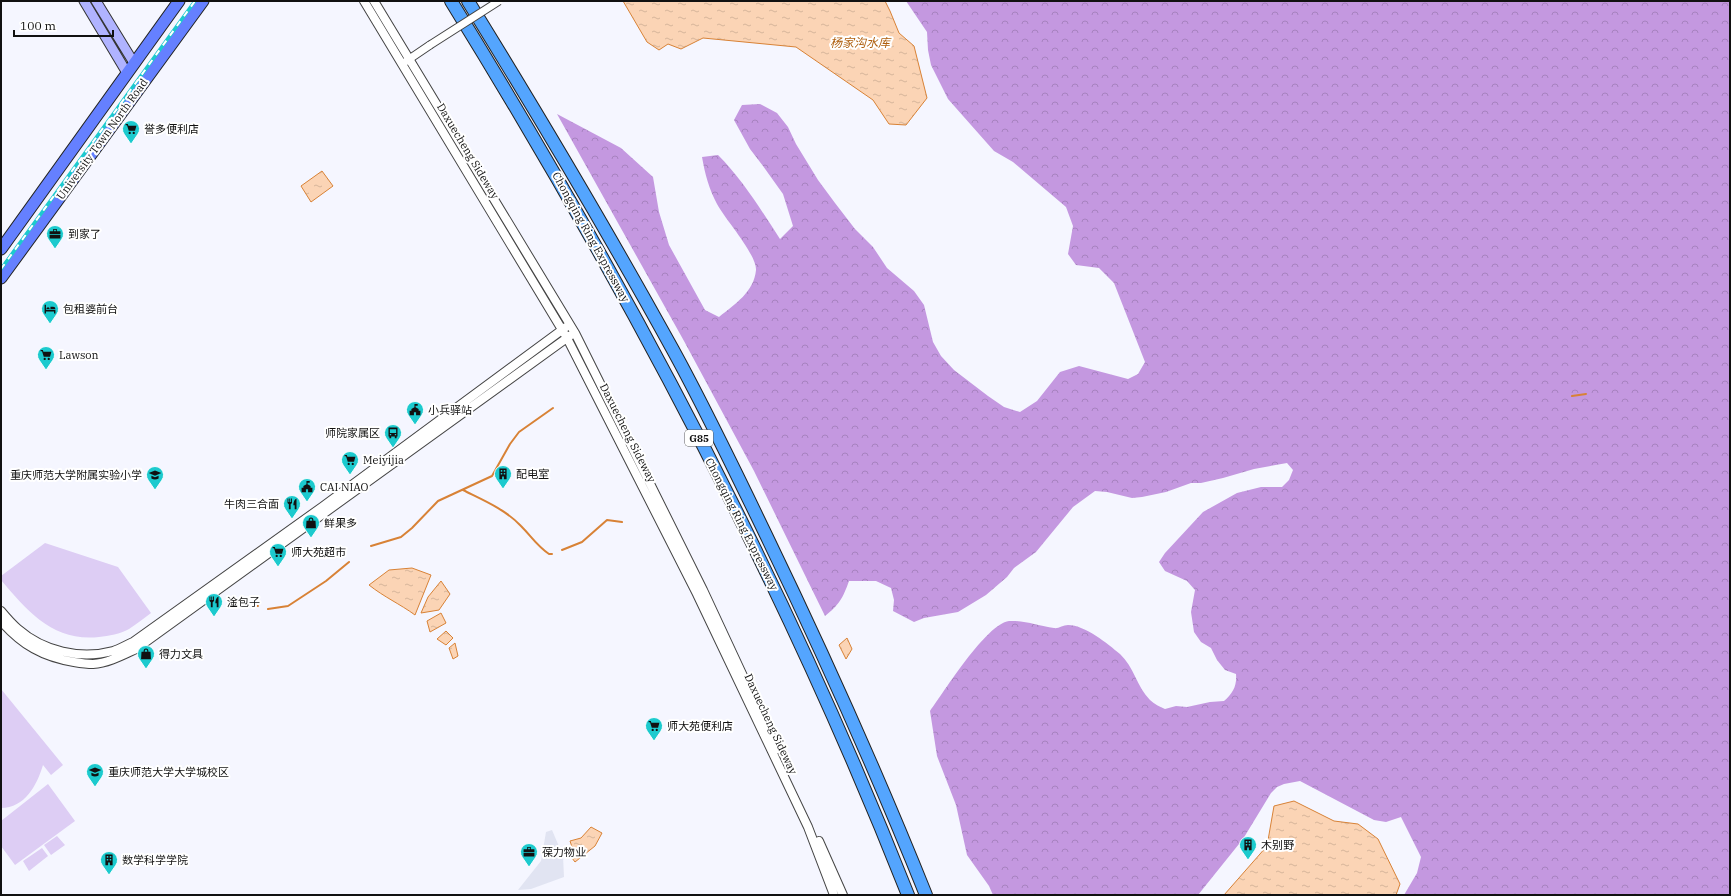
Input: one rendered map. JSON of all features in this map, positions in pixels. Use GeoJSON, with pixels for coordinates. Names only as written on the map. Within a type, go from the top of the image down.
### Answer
{"type":"FeatureCollection","features":[{"type":"Feature","properties":{"kind":"highway","name":"Chongqing Ring Expressway"},"geometry":{"type":"LineString","coordinates":[[450,1],[507,92],[587,228],[730,498],[798,636],[875,811],[908,895]]}},
{"type":"Feature","properties":{"kind":"highway","name":"Chongqing Ring Expressway"},"geometry":{"type":"LineString","coordinates":[[468,1],[520,85],[674,351],[744,488],[812,629],[889,805],[926,895]]}},
{"type":"Feature","properties":{"kind":"main road"},"geometry":{"type":"LineString","coordinates":[[84,1],[127,73]]}},
{"type":"Feature","properties":{"kind":"main road"},"geometry":{"type":"LineString","coordinates":[[96,1],[134,63]]}},
{"type":"Feature","properties":{"kind":"main road","name":"University Town North Road"},"geometry":{"type":"LineString","coordinates":[[1,249],[179,1]]}},
{"type":"Feature","properties":{"kind":"main road","name":"University Town North Road"},"geometry":{"type":"LineString","coordinates":[[1,278],[203,1]]}},
{"type":"Feature","properties":{"kind":"street","name":"Daxuecheng Sideway"},"geometry":{"type":"LineString","coordinates":[[364,1],[406,61],[575,333],[703,590],[843,895]]}},
{"type":"Feature","properties":{"kind":"street","name":"Daxuecheng Sideway"},"geometry":{"type":"LineString","coordinates":[[374,1],[406,61],[567,338],[697,594],[808,827],[834,895]]}},
{"type":"Feature","properties":{"kind":"street"},"geometry":{"type":"LineString","coordinates":[[406,61],[499,1]]}},
{"type":"Feature","properties":{"kind":"street"},"geometry":{"type":"LineString","coordinates":[[1,611],[17,629],[33,640],[54,649],[66,652],[95,654],[114,650],[133,642],[322,507],[570,325]]}},
{"type":"Feature","properties":{"kind":"street"},"geometry":{"type":"LineString","coordinates":[[1,621],[12,634],[28,646],[44,655],[63,660],[93,664],[116,658],[136,649],[575,333]]}},
{"type":"Feature","properties":{"kind":"green space"},"geometry":{"type":"Polygon","coordinates":[[[906,1],[1730,1],[1730,895],[1404,895],[1417,873],[1421,857],[1401,817],[1386,822],[1374,820],[1300,781],[1284,784],[1277,787],[1271,793],[1243,839],[1198,895],[993,895],[989,886],[967,855],[956,805],[937,756],[930,711],[955,675],[989,634],[1000,625],[1009,621],[1026,622],[1056,628],[1068,625],[1082,628],[1103,640],[1120,654],[1129,665],[1146,695],[1155,704],[1165,709],[1176,706],[1187,707],[1210,702],[1224,701],[1234,689],[1236,674],[1225,670],[1217,660],[1211,648],[1201,642],[1194,632],[1191,612],[1195,590],[1187,581],[1165,571],[1159,562],[1165,553],[1203,512],[1237,493],[1261,487],[1282,487],[1289,480],[1293,470],[1287,463],[1254,469],[1201,483],[1191,483],[1166,492],[1142,497],[1132,498],[1107,492],[1095,491],[1073,507],[1036,552],[1014,568],[1007,577],[986,595],[958,612],[924,618],[914,622],[893,611],[894,600],[891,588],[876,581],[849,581],[840,601],[825,616],[754,471],[684,341],[557,114],[621,148],[653,177],[659,212],[669,245],[705,310],[719,317],[748,291],[752,285],[756,270],[755,263],[746,246],[721,211],[714,198],[704,169],[702,157],[718,155],[744,185],[780,239],[793,226],[783,194],[750,149],[734,120],[742,105],[760,104],[777,113],[788,127],[796,144],[818,180],[855,229],[873,247],[887,268],[914,291],[924,305],[933,342],[941,356],[954,370],[988,396],[1004,407],[1020,412],[1037,401],[1060,372],[1079,366],[1128,379],[1138,374],[1145,362],[1114,283],[1099,268],[1076,265],[1068,254],[1073,226],[1066,207],[1013,162],[994,151],[948,99],[931,65],[927,32],[906,1]]]}},
{"type":"Feature","properties":{"kind":"shaded area"},"geometry":{"type":"Polygon","coordinates":[[[45,543],[118,567],[151,613],[126,631],[99,637],[68,635],[55,630],[21,603],[1,580],[1,576],[45,543]]]}},
{"type":"Feature","properties":{"kind":"shaded area"},"geometry":{"type":"Polygon","coordinates":[[[1,689],[63,765],[51,775],[43,765],[29,794],[17,804],[1,808],[1,689]]]}},
{"type":"Feature","properties":{"kind":"shaded area"},"geometry":{"type":"Polygon","coordinates":[[[48,784],[75,821],[15,865],[1,846],[1,821],[48,784]]]}},
{"type":"Feature","properties":{"kind":"shaded area"},"geometry":{"type":"Polygon","coordinates":[[[552,830],[563,856],[564,877],[531,889],[518,890],[541,861],[546,832],[552,830]]]}},
{"type":"Feature","properties":{"kind":"shaded area"},"geometry":{"type":"Polygon","coordinates":[[[57,836],[65,845],[51,855],[44,845],[57,836]]]}},
{"type":"Feature","properties":{"kind":"shaded area"},"geometry":{"type":"Polygon","coordinates":[[[42,848],[48,856],[29,871],[23,861],[42,848]]]}},
{"type":"Feature","properties":{"kind":"water","name":"杨家沟水库"},"geometry":{"type":"Polygon","coordinates":[[[623,1],[885,1],[899,33],[914,46],[927,98],[906,125],[889,124],[873,100],[796,47],[703,38],[681,49],[668,44],[659,50],[647,42],[623,1]]]}},
{"type":"Feature","properties":{"kind":"water"},"geometry":{"type":"Polygon","coordinates":[[[322,171],[333,186],[311,202],[301,186],[322,171]]]}},
{"type":"Feature","properties":{"kind":"water"},"geometry":{"type":"Polygon","coordinates":[[[412,568],[431,575],[415,615],[369,585],[389,570],[412,568]]]}},
{"type":"Feature","properties":{"kind":"water"},"geometry":{"type":"Polygon","coordinates":[[[441,581],[450,594],[439,610],[421,613],[428,597],[441,581]]]}},
{"type":"Feature","properties":{"kind":"water"},"geometry":{"type":"Polygon","coordinates":[[[441,613],[446,623],[430,632],[427,621],[441,613]]]}},
{"type":"Feature","properties":{"kind":"water"},"geometry":{"type":"Polygon","coordinates":[[[446,631],[453,638],[446,645],[437,639],[446,631]]]}},
{"type":"Feature","properties":{"kind":"water"},"geometry":{"type":"Polygon","coordinates":[[[847,638],[852,649],[846,659],[839,645],[847,638]]]}},
{"type":"Feature","properties":{"kind":"water"},"geometry":{"type":"Polygon","coordinates":[[[455,643],[458,656],[453,659],[449,648],[455,643]]]}},
{"type":"Feature","properties":{"kind":"water"},"geometry":{"type":"Polygon","coordinates":[[[1294,801],[1334,821],[1358,824],[1378,839],[1400,884],[1396,895],[1224,895],[1267,846],[1274,806],[1294,801]]]}},
{"type":"Feature","properties":{"kind":"water"},"geometry":{"type":"Polygon","coordinates":[[[591,827],[602,833],[595,846],[575,862],[572,858],[572,847],[570,841],[581,838],[591,827]]]}},
{"type":"Feature","properties":{"kind":"waterway"},"geometry":{"type":"LineString","coordinates":[[1572,396],[1586,394]]}},
{"type":"Feature","properties":{"kind":"waterway"},"geometry":{"type":"LineString","coordinates":[[371,546],[401,537],[412,528],[438,501],[492,476],[510,444],[519,432],[553,408]]}},
{"type":"Feature","properties":{"kind":"waterway"},"geometry":{"type":"LineString","coordinates":[[463,490],[494,505],[515,520],[541,548],[549,554],[552,554]]}},
{"type":"Feature","properties":{"kind":"waterway"},"geometry":{"type":"LineString","coordinates":[[562,550],[582,542],[607,520],[622,522]]}},
{"type":"Feature","properties":{"kind":"waterway"},"geometry":{"type":"LineString","coordinates":[[268,609],[288,606],[326,581],[349,562]]}},
{"type":"Feature","properties":{"kind":"waterway"},"geometry":{"type":"LineString","coordinates":[[236,606],[258,606]]}},
{"type":"Feature","properties":{"kind":"railway"},"geometry":{"type":"LineString","coordinates":[[1,269],[195,1]]}},
{"type":"Feature","properties":{"kind":"place","name":"誉多便利店"},"geometry":{"type":"Point","coordinates":[131,144]}},
{"type":"Feature","properties":{"kind":"place","name":"到家了"},"geometry":{"type":"Point","coordinates":[55,249]}},
{"type":"Feature","properties":{"kind":"place","name":"包租婆前台"},"geometry":{"type":"Point","coordinates":[50,324]}},
{"type":"Feature","properties":{"kind":"place","name":"Lawson"},"geometry":{"type":"Point","coordinates":[46,370]}},
{"type":"Feature","properties":{"kind":"place","name":"小兵驿站"},"geometry":{"type":"Point","coordinates":[415,425]}},
{"type":"Feature","properties":{"kind":"place","name":"师院家属区"},"geometry":{"type":"Point","coordinates":[393,448]}},
{"type":"Feature","properties":{"kind":"place","name":"Meiyijia"},"geometry":{"type":"Point","coordinates":[350,475]}},
{"type":"Feature","properties":{"kind":"place","name":"配电室"},"geometry":{"type":"Point","coordinates":[503,489]}},
{"type":"Feature","properties":{"kind":"place","name":"重庆师范大学附属实验小学"},"geometry":{"type":"Point","coordinates":[155,490]}},
{"type":"Feature","properties":{"kind":"place","name":"CAI NIAO"},"geometry":{"type":"Point","coordinates":[307,502]}},
{"type":"Feature","properties":{"kind":"place","name":"牛肉三合面"},"geometry":{"type":"Point","coordinates":[292,519]}},
{"type":"Feature","properties":{"kind":"place","name":"鲜果多"},"geometry":{"type":"Point","coordinates":[311,538]}},
{"type":"Feature","properties":{"kind":"place","name":"师大苑超市"},"geometry":{"type":"Point","coordinates":[278,567]}},
{"type":"Feature","properties":{"kind":"place","name":"淦包子"},"geometry":{"type":"Point","coordinates":[214,617]}},
{"type":"Feature","properties":{"kind":"place","name":"得力文具"},"geometry":{"type":"Point","coordinates":[146,669]}},
{"type":"Feature","properties":{"kind":"place","name":"师大苑便利店"},"geometry":{"type":"Point","coordinates":[654,741]}},
{"type":"Feature","properties":{"kind":"place","name":"重庆师范大学大学城校区"},"geometry":{"type":"Point","coordinates":[95,787]}},
{"type":"Feature","properties":{"kind":"place","name":"木别野"},"geometry":{"type":"Point","coordinates":[1248,860]}},
{"type":"Feature","properties":{"kind":"place","name":"葆力物业"},"geometry":{"type":"Point","coordinates":[529,867]}},
{"type":"Feature","properties":{"kind":"place","name":"数学科学学院"},"geometry":{"type":"Point","coordinates":[109,875]}}]}
